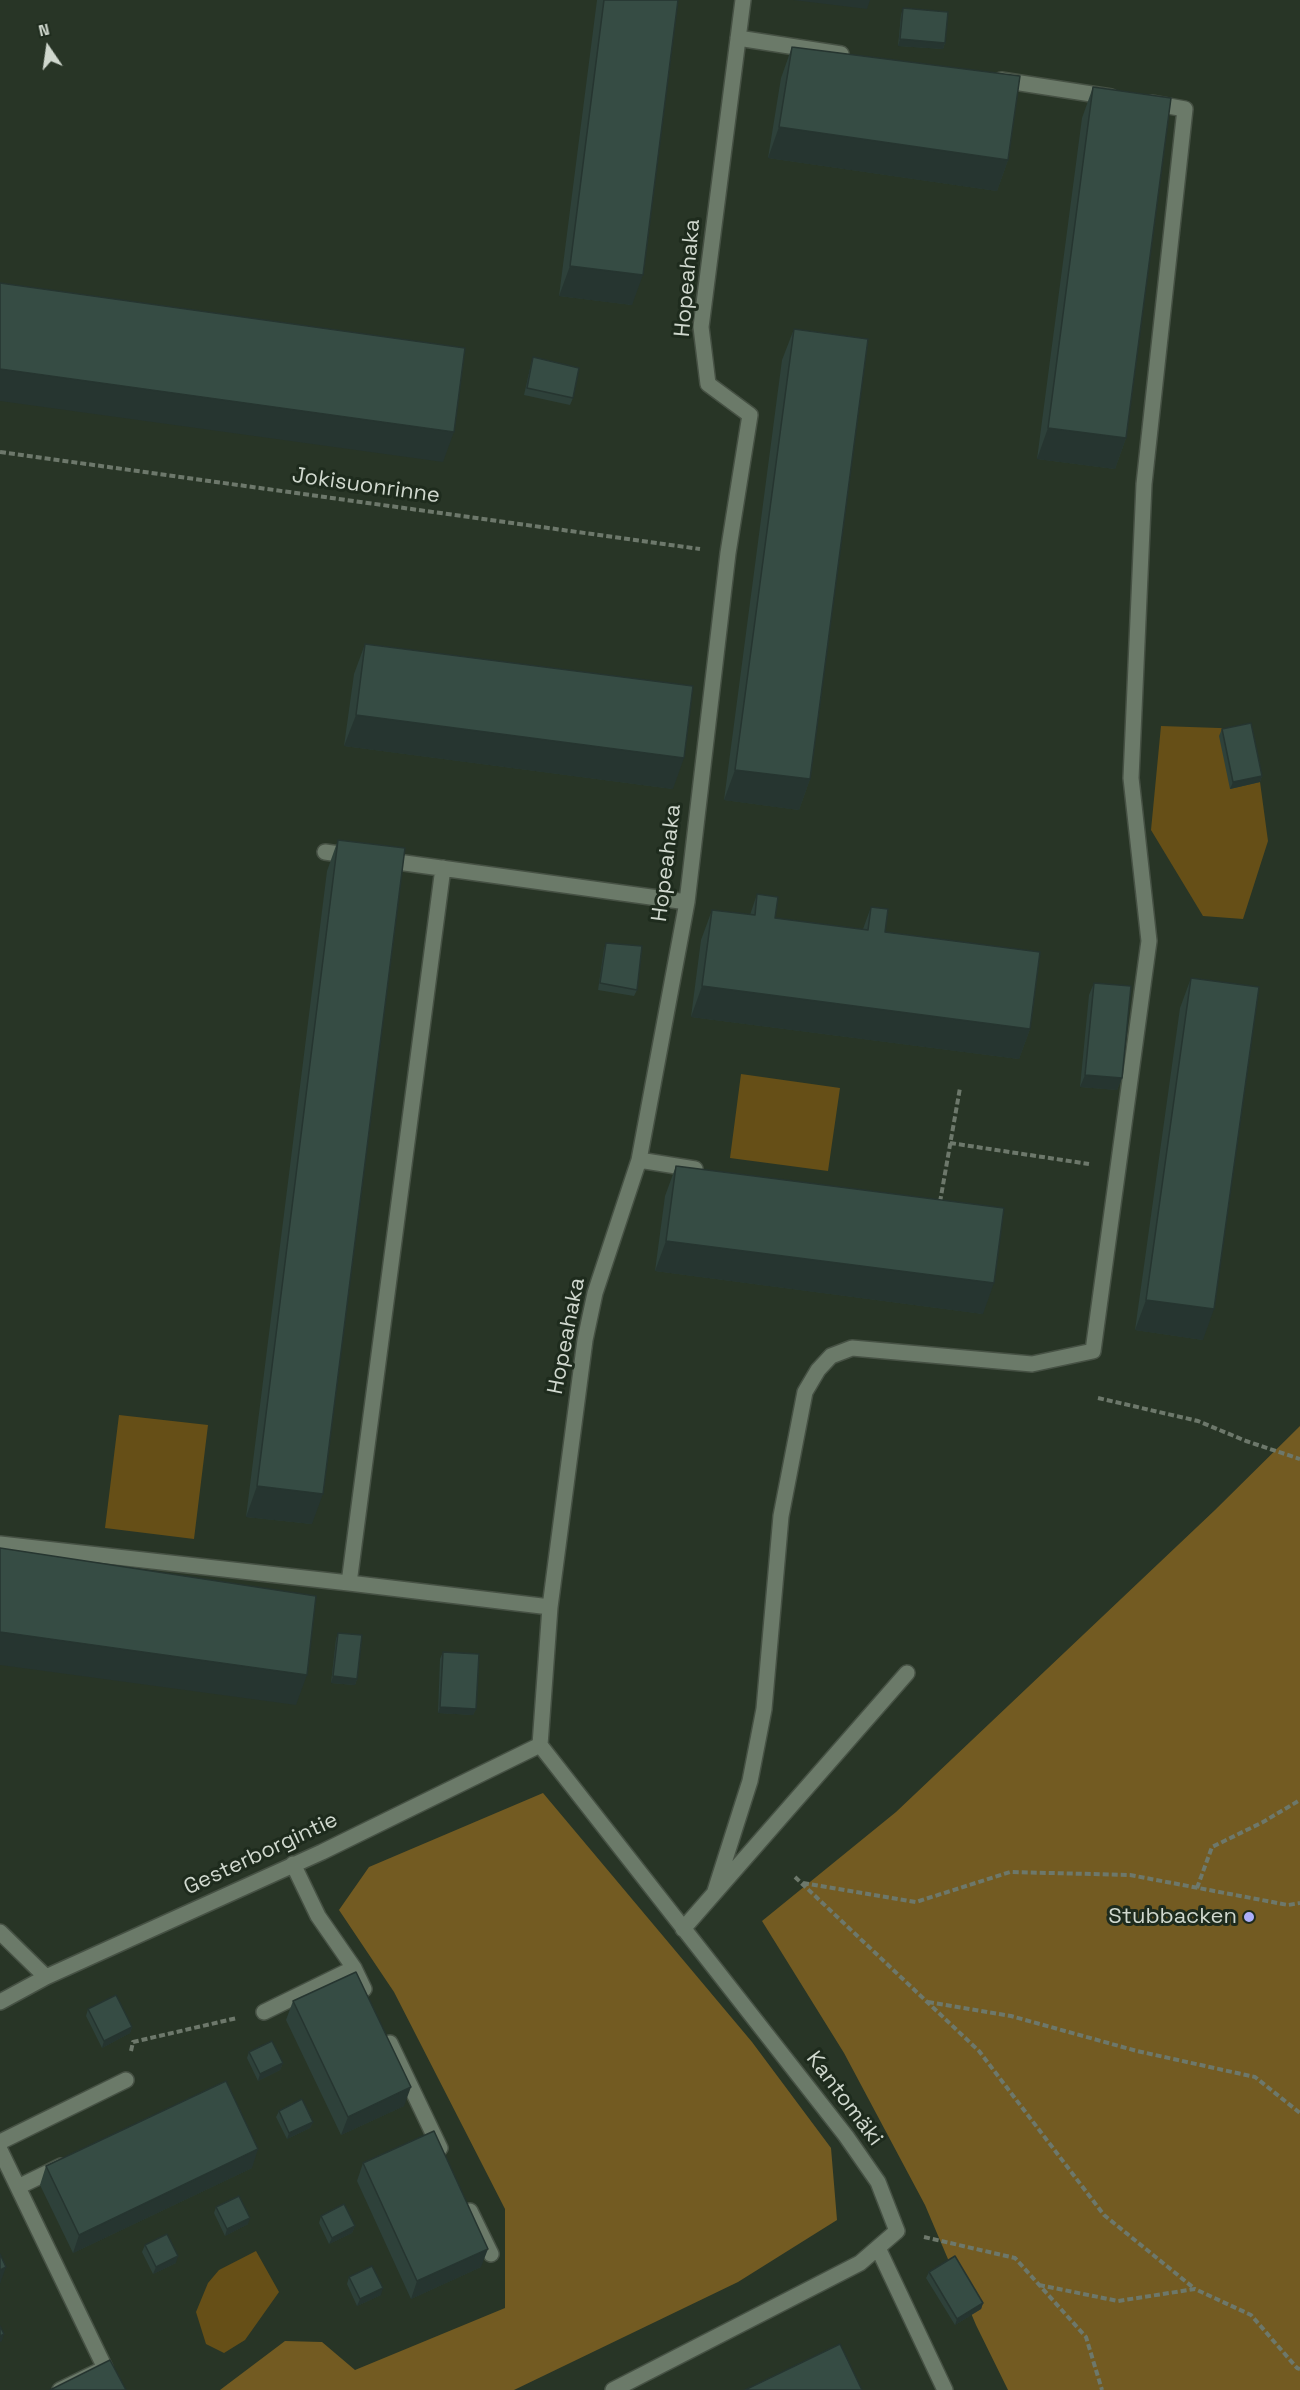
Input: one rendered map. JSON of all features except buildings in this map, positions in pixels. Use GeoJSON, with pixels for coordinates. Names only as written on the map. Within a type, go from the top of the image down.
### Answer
{"type":"FeatureCollection","features":[{"type":"Feature","properties":{"kind":"street","name":"Hopeahaka"},"geometry":{"type":"LineString","coordinates":[[540,1746],[550,1607],[585,1340],[595,1293],[639,1160],[687,902],[728,553],[750,415],[708,384],[701,327],[742,0]]}},
{"type":"Feature","properties":{"kind":"street"},"geometry":{"type":"LineString","coordinates":[[738,38],[855,57]]}},
{"type":"Feature","properties":{"kind":"street"},"geometry":{"type":"LineString","coordinates":[[715,1891],[750,1781],[764,1709],[781,1516],[805,1392],[818,1370],[831,1356],[852,1347],[1032,1364],[1094,1351],[1149,941],[1131,778],[1144,484],[1185,109],[985,77]]}},
{"type":"Feature","properties":{"kind":"street"},"geometry":{"type":"LineString","coordinates":[[325,852],[687,902]]}},
{"type":"Feature","properties":{"kind":"street"},"geometry":{"type":"LineString","coordinates":[[349,1583],[442,868]]}},
{"type":"Feature","properties":{"kind":"street"},"geometry":{"type":"LineString","coordinates":[[639,1160],[708,1171]]}},
{"type":"Feature","properties":{"kind":"street"},"geometry":{"type":"LineString","coordinates":[[0,1544],[550,1607]]}},
{"type":"Feature","properties":{"kind":"street"},"geometry":{"type":"LineString","coordinates":[[683,1929],[908,1673]]}},
{"type":"Feature","properties":{"kind":"street","name":"Gesterborgintie"},"geometry":{"type":"LineString","coordinates":[[0,2002],[46,1977],[294,1864],[540,1746]]}},
{"type":"Feature","properties":{"kind":"street","name":"Kantomäki"},"geometry":{"type":"LineString","coordinates":[[540,1746],[846,2136],[878,2182],[897,2231]]}},
{"type":"Feature","properties":{"kind":"street"},"geometry":{"type":"LineString","coordinates":[[294,1864],[318,1916],[354,1968],[369,2000]]}},
{"type":"Feature","properties":{"kind":"street"},"geometry":{"type":"LineString","coordinates":[[0,1932],[46,1977]]}},
{"type":"Feature","properties":{"kind":"street"},"geometry":{"type":"LineString","coordinates":[[264,2012],[354,1968]]}},
{"type":"Feature","properties":{"kind":"street"},"geometry":{"type":"LineString","coordinates":[[384,2032],[445,2159]]}},
{"type":"Feature","properties":{"kind":"street"},"geometry":{"type":"LineString","coordinates":[[0,2142],[126,2080]]}},
{"type":"Feature","properties":{"kind":"street"},"geometry":{"type":"LineString","coordinates":[[0,2150],[105,2368],[60,2390]]}},
{"type":"Feature","properties":{"kind":"street"},"geometry":{"type":"LineString","coordinates":[[18,2187],[70,2162]]}},
{"type":"Feature","properties":{"kind":"street"},"geometry":{"type":"LineString","coordinates":[[466,2201],[491,2254]]}},
{"type":"Feature","properties":{"kind":"street"},"geometry":{"type":"LineString","coordinates":[[613,2390],[860,2263],[897,2231]]}},
{"type":"Feature","properties":{"kind":"street"},"geometry":{"type":"LineString","coordinates":[[878,2248],[945,2390]]}},
{"type":"Feature","properties":{"kind":"path","name":"Jokisuonrinne"},"geometry":{"type":"LineString","coordinates":[[0,452],[728,553]]}},
{"type":"Feature","properties":{"kind":"path"},"geometry":{"type":"LineString","coordinates":[[939,1208],[960,1088]]}},
{"type":"Feature","properties":{"kind":"path"},"geometry":{"type":"LineString","coordinates":[[950,1143],[1118,1168]]}},
{"type":"Feature","properties":{"kind":"path"},"geometry":{"type":"LineString","coordinates":[[1098,1398],[1198,1421],[1246,1441],[1300,1459]]}},
{"type":"Feature","properties":{"kind":"path"},"geometry":{"type":"LineString","coordinates":[[1197,1888],[1212,1847],[1300,1800]]}},
{"type":"Feature","properties":{"kind":"path"},"geometry":{"type":"LineString","coordinates":[[801,1883],[916,1902],[1010,1872],[1130,1875],[1288,1905],[1300,1903]]}},
{"type":"Feature","properties":{"kind":"path"},"geometry":{"type":"LineString","coordinates":[[795,1877],[979,2051],[1104,2215],[1195,2289],[1251,2315],[1300,2369]]}},
{"type":"Feature","properties":{"kind":"path"},"geometry":{"type":"LineString","coordinates":[[927,2002],[1011,2016],[1137,2051],[1256,2077],[1300,2113]]}},
{"type":"Feature","properties":{"kind":"path"},"geometry":{"type":"LineString","coordinates":[[126,2080],[133,2042],[264,2012]]}},
{"type":"Feature","properties":{"kind":"path"},"geometry":{"type":"LineString","coordinates":[[897,2231],[1015,2258],[1086,2337],[1102,2390]]}},
{"type":"Feature","properties":{"kind":"path"},"geometry":{"type":"LineString","coordinates":[[1039,2285],[1118,2301],[1195,2289]]}},
{"type":"Feature","properties":{"kind":"shaded area"},"geometry":{"type":"Polygon","coordinates":[[[1161,726],[1248,729],[1260,782],[1268,841],[1243,919],[1203,916],[1151,830],[1161,726]]]}},
{"type":"Feature","properties":{"kind":"shaded area"},"geometry":{"type":"Polygon","coordinates":[[[741,1074],[840,1088],[828,1171],[730,1158],[741,1074]]]}},
{"type":"Feature","properties":{"kind":"shaded area"},"geometry":{"type":"Polygon","coordinates":[[[119,1415],[208,1425],[194,1539],[105,1528],[119,1415]]]}},
{"type":"Feature","properties":{"kind":"shaded area"},"geometry":{"type":"Polygon","coordinates":[[[1300,1426],[1300,2390],[1008,2390],[976,2325],[925,2205],[844,2053],[762,1921],[896,1812],[1215,1510],[1300,1426]]]}},
{"type":"Feature","properties":{"kind":"shaded area"},"geometry":{"type":"Polygon","coordinates":[[[543,1793],[752,2042],[831,2148],[837,2220],[738,2282],[514,2390],[220,2390],[285,2341],[322,2342],[355,2370],[505,2308],[505,2209],[394,1992],[339,1910],[369,1867],[543,1793]]]}},
{"type":"Feature","properties":{"kind":"shaded area"},"geometry":{"type":"Polygon","coordinates":[[[256,2251],[279,2292],[245,2340],[224,2353],[206,2344],[196,2312],[208,2283],[219,2270],[256,2251]]]}},
{"type":"Feature","properties":{"kind":"place","name":"Stubbacken"},"geometry":{"type":"Point","coordinates":[1249,1917]}}]}
